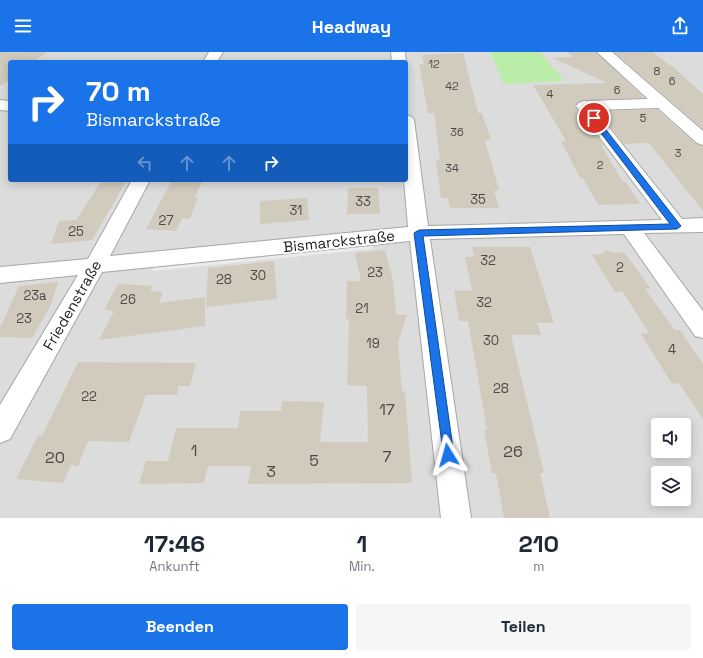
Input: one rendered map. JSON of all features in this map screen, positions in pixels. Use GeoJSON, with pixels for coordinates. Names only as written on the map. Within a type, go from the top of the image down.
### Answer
{"type":"FeatureCollection","features":[{"type":"Feature","properties":{"kind":"street"},"geometry":{"type":"LineString","coordinates":[[604,52],[703,140]]}},
{"type":"Feature","properties":{"kind":"street"},"geometry":{"type":"LineString","coordinates":[[662,102],[584,106],[677,226]]}},
{"type":"Feature","properties":{"kind":"street"},"geometry":{"type":"LineString","coordinates":[[408,137],[456,518]]}},
{"type":"Feature","properties":{"kind":"street","name":"Friedenstraße"},"geometry":{"type":"LineString","coordinates":[[0,430],[95,265],[140,182]]}},
{"type":"Feature","properties":{"kind":"street","name":"Bismarckstraße"},"geometry":{"type":"LineString","coordinates":[[0,275],[419,233],[703,225]]}},
{"type":"Feature","properties":{"kind":"street"},"geometry":{"type":"LineString","coordinates":[[629,227],[703,329]]}},
{"type":"Feature","properties":{"kind":"shaded area"},"geometry":{"type":"Polygon","coordinates":[[[0,52],[703,52],[703,518],[0,518],[0,52]]]}},
{"type":"Feature","properties":{"kind":"shaded area"},"geometry":{"type":"Polygon","coordinates":[[[372,244],[372,249],[153,271],[151,266],[372,244]]]}},
{"type":"Feature","properties":{"kind":"green space"},"geometry":{"type":"Polygon","coordinates":[[[490,52],[540,52],[564,81],[504,84],[490,52]]]}},
{"type":"Feature","properties":{"kind":"building"},"geometry":{"type":"Polygon","coordinates":[[[0,52],[47,52],[36,60],[8,60],[8,80],[0,86],[0,52]]]}},
{"type":"Feature","properties":{"kind":"building"},"geometry":{"type":"Polygon","coordinates":[[[567,52],[596,52],[644,98],[584,100],[574,106],[604,145],[601,145],[623,182],[626,182],[640,204],[598,205],[583,178],[580,178],[561,141],[566,141],[533,85],[607,83],[553,58],[573,57],[567,52]]]}},
{"type":"Feature","properties":{"kind":"building"},"geometry":{"type":"Polygon","coordinates":[[[614,52],[653,52],[671,65],[703,94],[703,129],[614,52]]]}},
{"type":"Feature","properties":{"kind":"building"},"geometry":{"type":"Polygon","coordinates":[[[463,53],[478,113],[482,113],[491,140],[485,140],[499,190],[494,191],[499,208],[450,208],[448,198],[441,198],[436,160],[440,160],[434,113],[428,113],[419,64],[424,64],[422,55],[463,53]]]}},
{"type":"Feature","properties":{"kind":"building"},"geometry":{"type":"Polygon","coordinates":[[[657,110],[696,144],[703,146],[703,211],[649,143],[624,144],[598,111],[657,110]]]}},
{"type":"Feature","properties":{"kind":"building"},"geometry":{"type":"Polygon","coordinates":[[[101,182],[126,182],[92,240],[51,244],[59,221],[76,220],[101,182]]]}},
{"type":"Feature","properties":{"kind":"building"},"geometry":{"type":"Polygon","coordinates":[[[171,182],[202,182],[195,197],[198,197],[190,219],[182,218],[176,231],[146,229],[171,182]]]}},
{"type":"Feature","properties":{"kind":"building"},"geometry":{"type":"Polygon","coordinates":[[[348,188],[378,188],[380,214],[347,214],[348,188]]]}},
{"type":"Feature","properties":{"kind":"building"},"geometry":{"type":"Polygon","coordinates":[[[307,198],[309,220],[260,224],[260,201],[307,198]]]}},
{"type":"Feature","properties":{"kind":"building"},"geometry":{"type":"Polygon","coordinates":[[[472,247],[530,247],[554,323],[537,323],[541,335],[511,335],[544,473],[540,473],[550,518],[504,518],[496,473],[492,473],[484,430],[487,430],[468,321],[459,321],[454,290],[472,291],[465,257],[474,257],[472,247]]]}},
{"type":"Feature","properties":{"kind":"building"},"geometry":{"type":"Polygon","coordinates":[[[385,250],[393,280],[396,315],[407,315],[398,342],[402,391],[405,391],[412,483],[248,484],[251,466],[208,466],[204,483],[139,484],[146,461],[168,461],[176,428],[238,428],[240,411],[281,411],[282,401],[324,402],[320,442],[368,442],[367,386],[347,385],[349,319],[346,319],[347,281],[361,281],[355,253],[385,250]]]}},
{"type":"Feature","properties":{"kind":"building"},"geometry":{"type":"Polygon","coordinates":[[[606,250],[614,253],[624,252],[650,288],[645,289],[675,330],[680,330],[703,364],[703,419],[679,383],[672,384],[641,334],[649,333],[622,291],[615,292],[592,255],[603,254],[606,250]]]}},
{"type":"Feature","properties":{"kind":"building"},"geometry":{"type":"Polygon","coordinates":[[[274,261],[277,299],[206,307],[208,268],[274,261]]]}},
{"type":"Feature","properties":{"kind":"building"},"geometry":{"type":"Polygon","coordinates":[[[58,282],[51,305],[32,338],[0,337],[0,328],[19,286],[58,282]]]}},
{"type":"Feature","properties":{"kind":"building"},"geometry":{"type":"Polygon","coordinates":[[[118,284],[153,286],[150,291],[163,292],[159,303],[205,297],[205,326],[99,340],[114,311],[104,310],[118,284]]]}},
{"type":"Feature","properties":{"kind":"building"},"geometry":{"type":"Polygon","coordinates":[[[78,362],[196,363],[190,386],[178,386],[177,395],[146,395],[129,442],[88,441],[78,466],[71,465],[63,483],[16,479],[38,436],[42,436],[78,362]]]}},
{"type":"Feature","properties":{"kind":"route"},"geometry":{"type":"LineString","coordinates":[[448,455],[419,233],[677,226],[594,118]]}}]}
